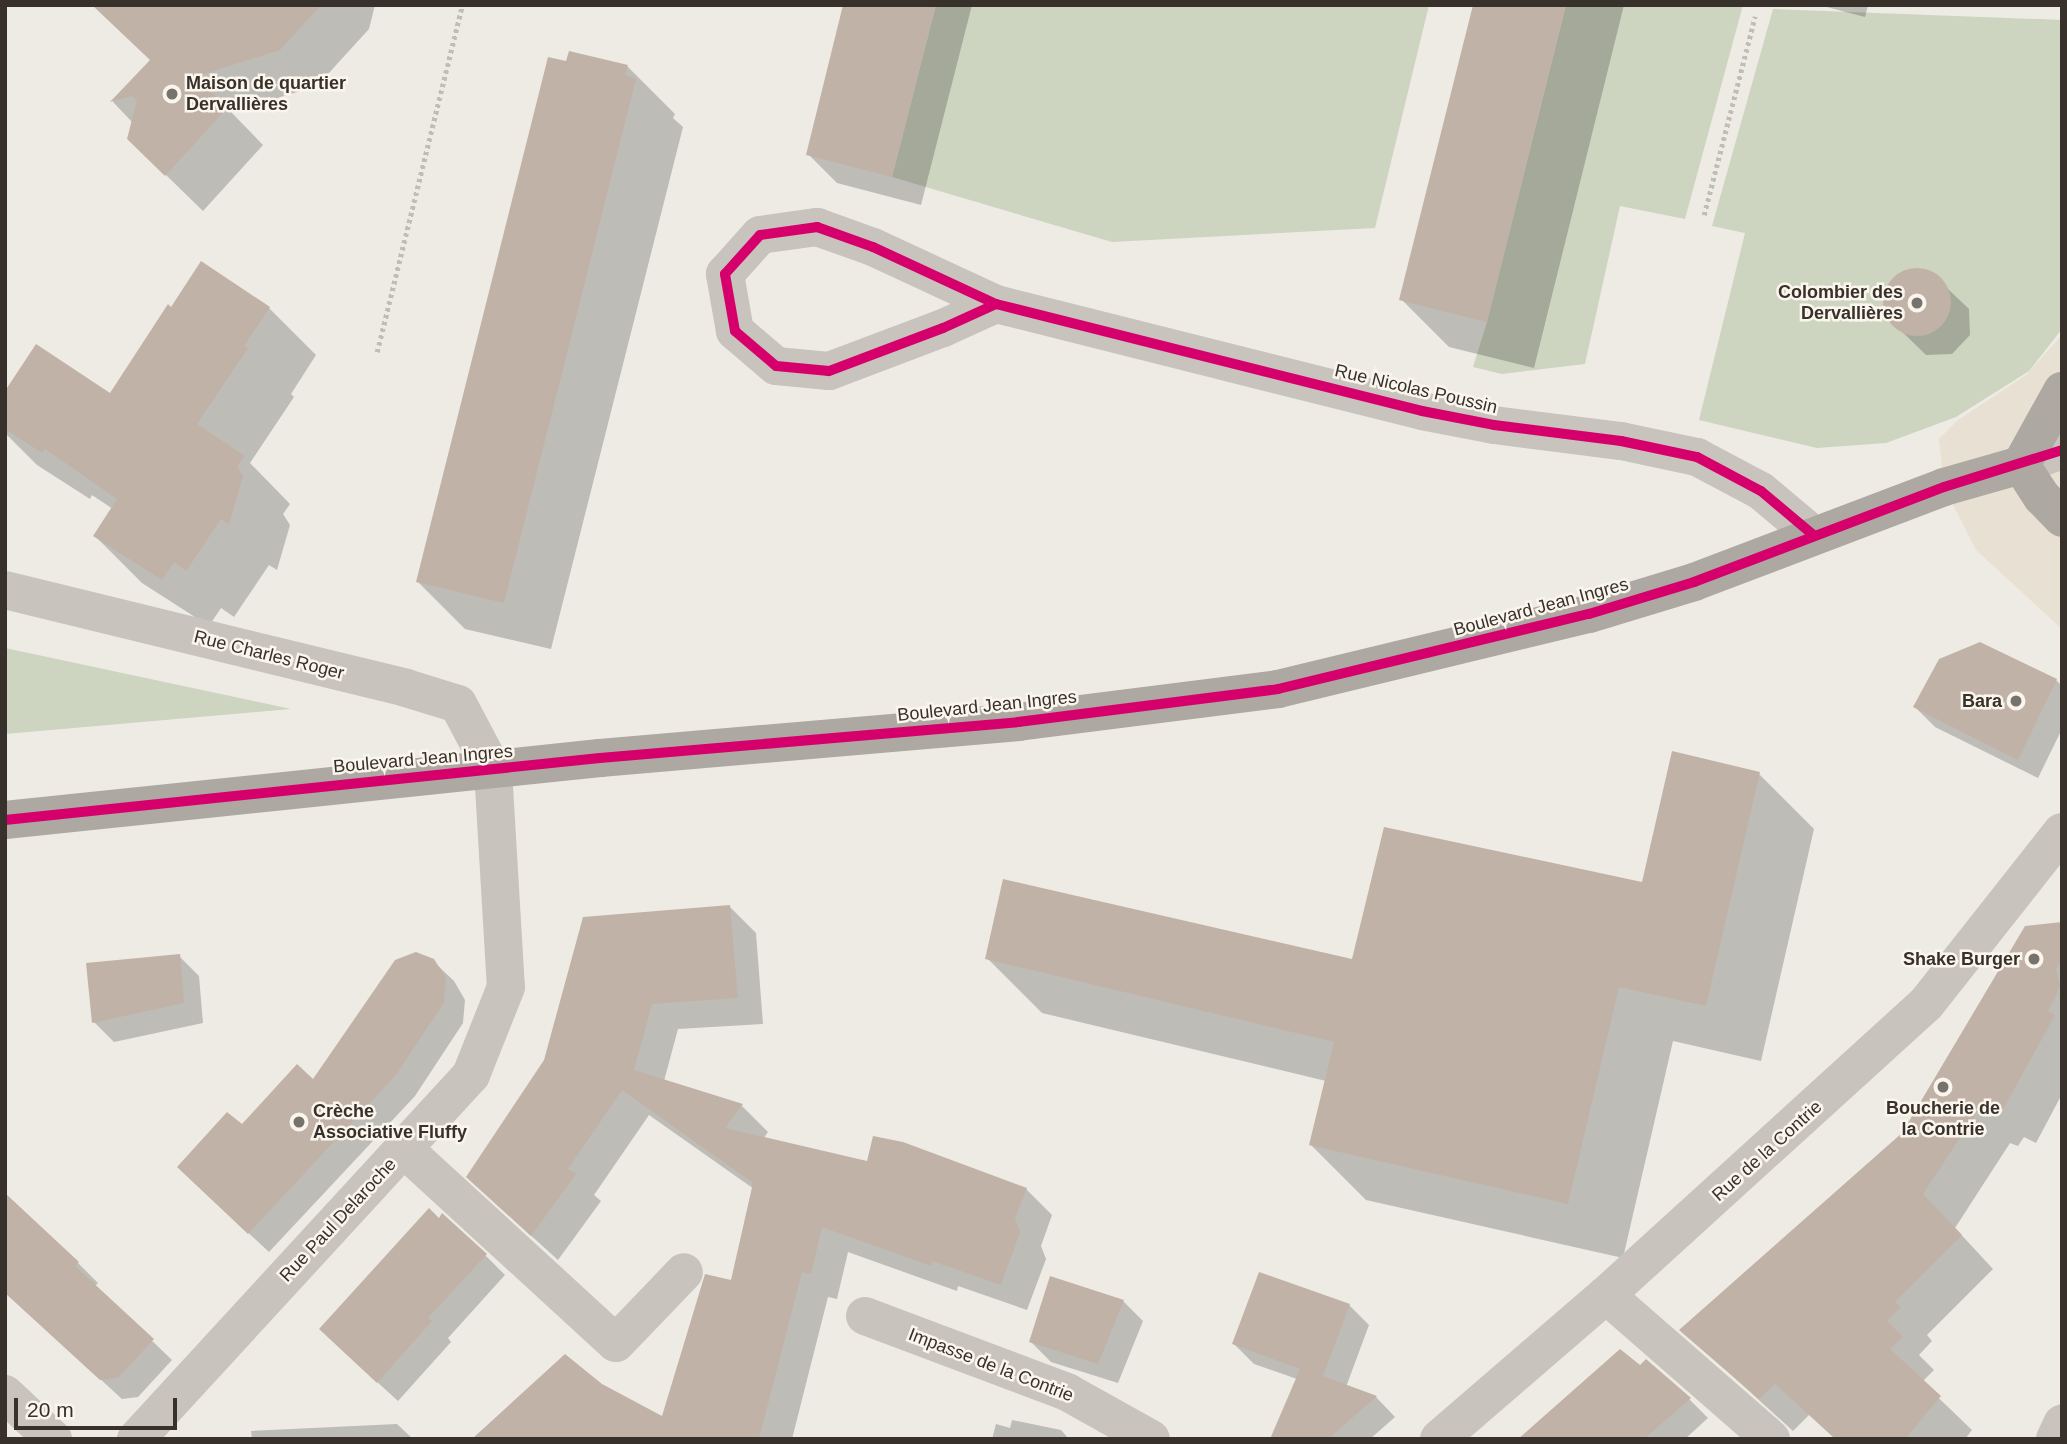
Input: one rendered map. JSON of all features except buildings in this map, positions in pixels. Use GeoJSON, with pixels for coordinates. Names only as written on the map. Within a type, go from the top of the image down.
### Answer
{"type":"FeatureCollection","features":[{"type":"Feature","properties":{"kind":"main road"},"geometry":{"type":"LineString","coordinates":[[2062,391],[2021,465],[2042,497],[2062,518]]}},
{"type":"Feature","properties":{"kind":"main road","name":"Boulevard Jean Ingres"},"geometry":{"type":"LineString","coordinates":[[5,820],[600,758],[1018,722],[1278,689],[1590,614],[1694,582],[1812,534],[1878,514],[1944,487],[2021,465]]}},
{"type":"Feature","properties":{"kind":"street","name":"Rue Nicolas Poussin"},"geometry":{"type":"LineString","coordinates":[[996,304],[943,328],[829,371],[776,366],[735,331],[725,274],[760,235],[817,227],[873,247],[996,304],[1422,411],[1494,425],[1621,441],[1697,457],[1761,491],[1812,534]]}},
{"type":"Feature","properties":{"kind":"street"},"geometry":{"type":"LineString","coordinates":[[2021,465],[2062,450]]}},
{"type":"Feature","properties":{"kind":"street","name":"Rue Charles Roger"},"geometry":{"type":"LineString","coordinates":[[5,590],[406,688],[458,704],[493,770]]}},
{"type":"Feature","properties":{"kind":"street","name":"Rue Paul Delaroche"},"geometry":{"type":"LineString","coordinates":[[136,1439],[471,1075],[506,987],[493,770]]}},
{"type":"Feature","properties":{"kind":"street","name":"Rue de la Contrie"},"geometry":{"type":"LineString","coordinates":[[1438,1439],[1606,1295],[1851,1076],[1926,1004],[2062,831]]}},
{"type":"Feature","properties":{"kind":"street"},"geometry":{"type":"LineString","coordinates":[[404,1149],[615,1343],[684,1272]]}},
{"type":"Feature","properties":{"kind":"street"},"geometry":{"type":"LineString","coordinates":[[1606,1295],[1771,1439]]}},
{"type":"Feature","properties":{"kind":"street","name":"Impasse de la Contrie"},"geometry":{"type":"LineString","coordinates":[[865,1316],[1067,1392],[1151,1439]]}},
{"type":"Feature","properties":{"kind":"street"},"geometry":{"type":"LineString","coordinates":[[5,1394],[53,1439]]}},
{"type":"Feature","properties":{"kind":"street"},"geometry":{"type":"LineString","coordinates":[[2054,1439],[2062,1424]]}},
{"type":"Feature","properties":{"kind":"path"},"geometry":{"type":"LineString","coordinates":[[376,352],[462,5]]}},
{"type":"Feature","properties":{"kind":"path"},"geometry":{"type":"LineString","coordinates":[[1704,215],[1755,16]]}},
{"type":"Feature","properties":{"kind":"green space"},"geometry":{"type":"Polygon","coordinates":[[[936,5],[1429,5],[1375,228],[1112,242],[892,177],[936,5]]]}},
{"type":"Feature","properties":{"kind":"green space"},"geometry":{"type":"Polygon","coordinates":[[[1566,5],[1743,5],[1685,219],[1620,206],[1585,364],[1502,374],[1473,367],[1487,322],[1566,5]]]}},
{"type":"Feature","properties":{"kind":"green space"},"geometry":{"type":"Polygon","coordinates":[[[1773,9],[2062,20],[2062,329],[2029,371],[1956,417],[1886,443],[1817,448],[1699,420],[1745,233],[1712,226],[1773,9]]]}},
{"type":"Feature","properties":{"kind":"green space"},"geometry":{"type":"Polygon","coordinates":[[[5,648],[291,709],[5,734],[5,648]]]}},
{"type":"Feature","properties":{"kind":"shaded area"},"geometry":{"type":"Polygon","coordinates":[[[2062,335],[2062,629],[1976,550],[1944,487],[1939,439],[1958,420],[2026,375],[2062,335]]]}},
{"type":"Feature","properties":{"kind":"cycle path"},"geometry":{"type":"LineString","coordinates":[[996,304],[943,328],[829,371],[776,366],[735,331],[725,274],[760,235],[817,227],[873,247],[996,304],[1422,411],[1494,425],[1621,441],[1697,457],[1761,491],[1812,534]]}},
{"type":"Feature","properties":{"kind":"cycle path"},"geometry":{"type":"LineString","coordinates":[[5,820],[600,758],[1018,722],[1278,689],[1589,614],[1694,582],[1944,487],[2062,450]]}},
{"type":"Feature","properties":{"kind":"place","name":"Maison de quartier Dervallières"},"geometry":{"type":"Point","coordinates":[172,94]}},
{"type":"Feature","properties":{"kind":"place","name":"Colombier des Dervallières"},"geometry":{"type":"Point","coordinates":[1917,303]}},
{"type":"Feature","properties":{"kind":"place","name":"Bara"},"geometry":{"type":"Point","coordinates":[2016,701]}},
{"type":"Feature","properties":{"kind":"place","name":"Shake Burger"},"geometry":{"type":"Point","coordinates":[2034,959]}},
{"type":"Feature","properties":{"kind":"place","name":"Boucherie de la Contrie"},"geometry":{"type":"Point","coordinates":[1943,1087]}},
{"type":"Feature","properties":{"kind":"place","name":"Crèche Associative Fluffy"},"geometry":{"type":"Point","coordinates":[299,1122]}}]}
